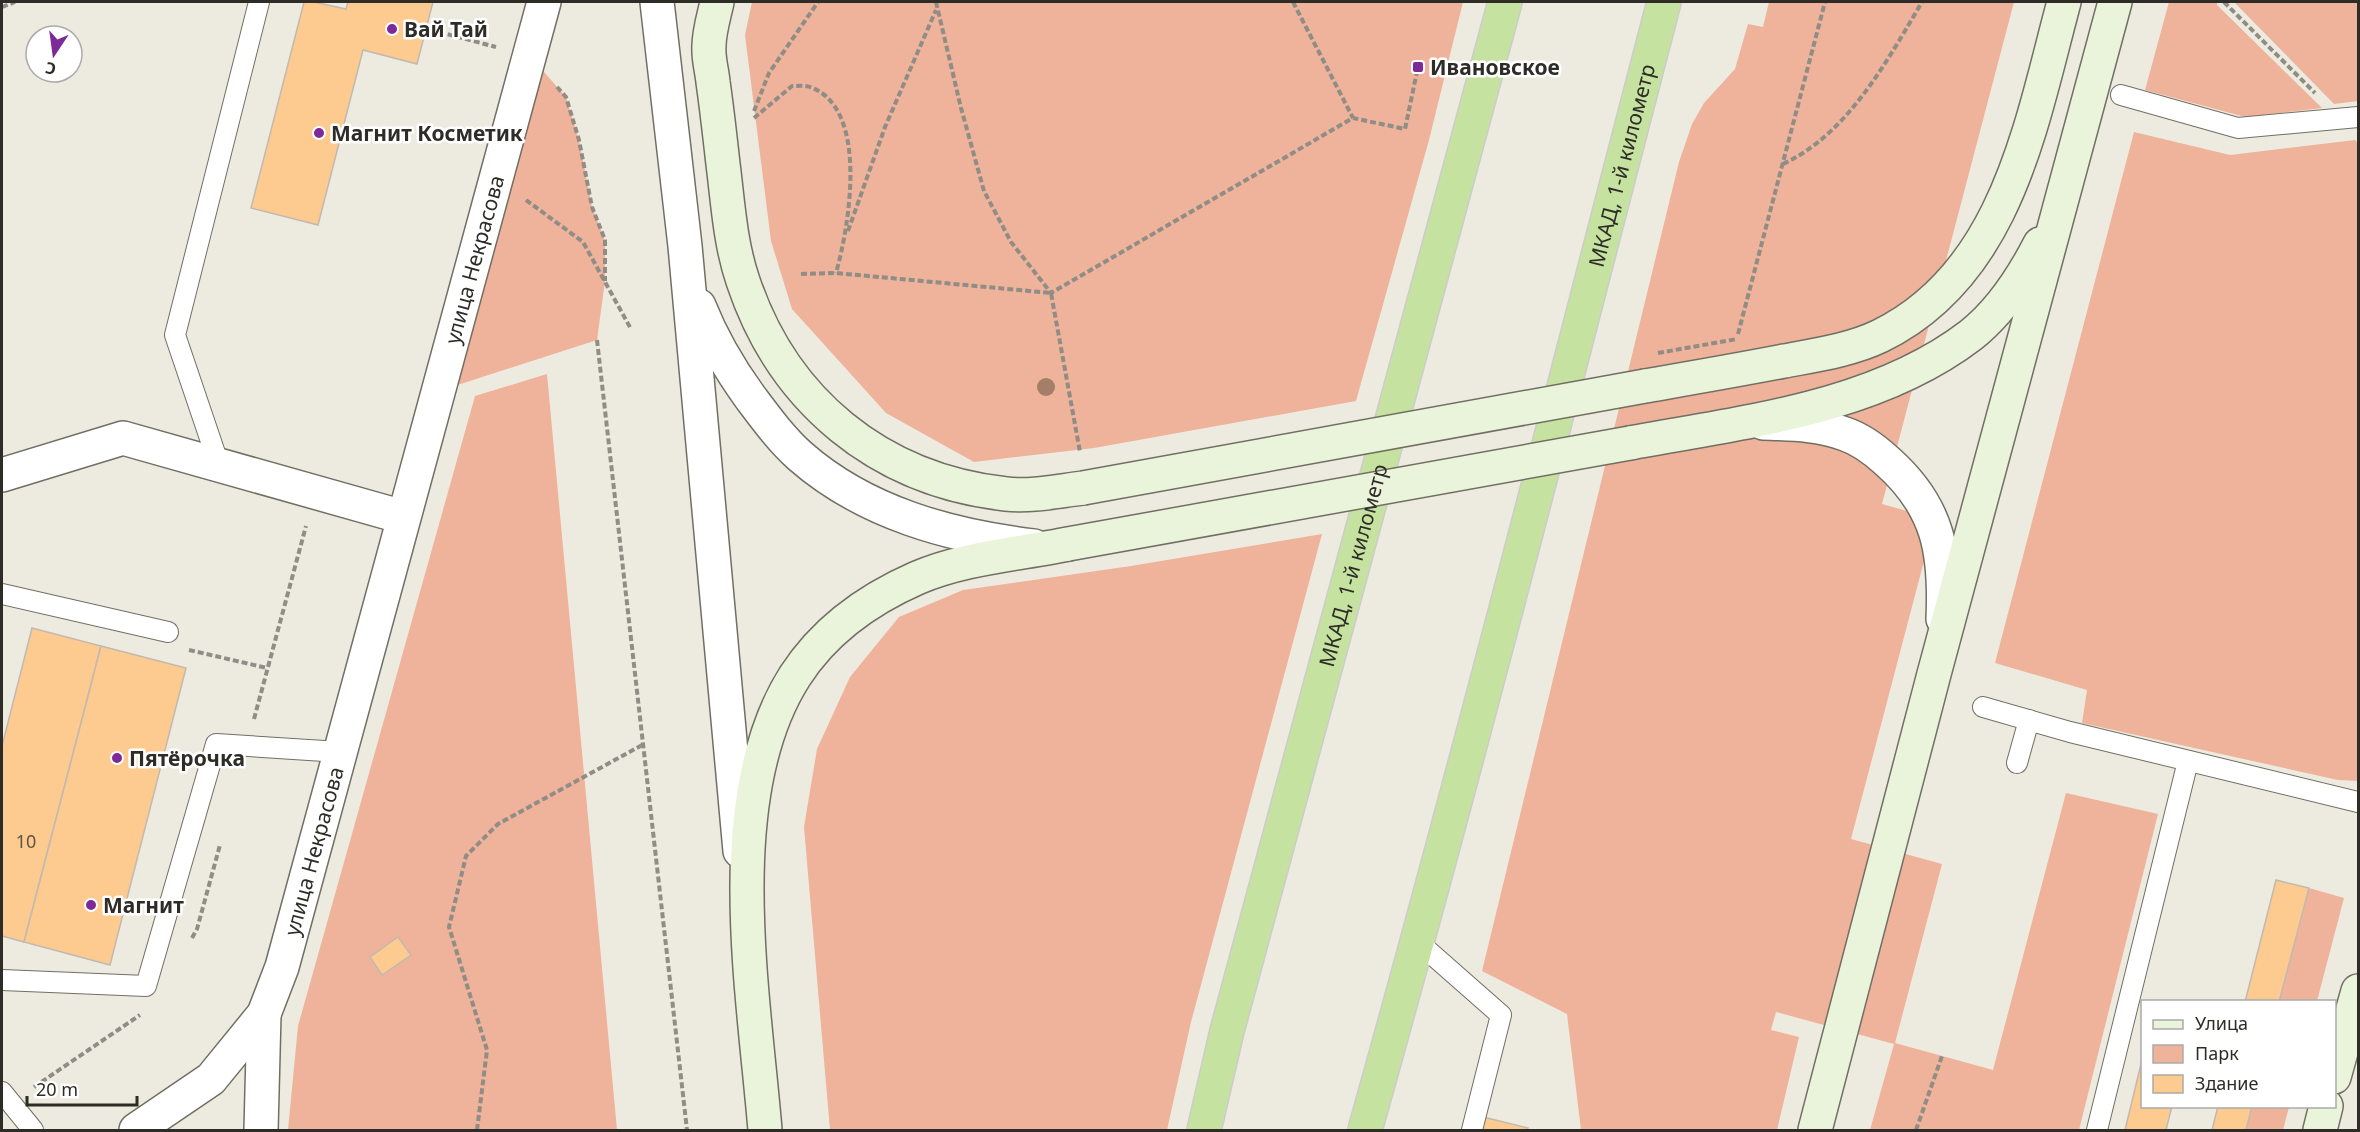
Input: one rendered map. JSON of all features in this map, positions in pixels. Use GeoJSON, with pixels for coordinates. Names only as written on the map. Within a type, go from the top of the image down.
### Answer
{"type":"FeatureCollection","features":[{"type":"Feature","properties":{"kind":"highway","name":"МКАД, 1-й километр"},"geometry":{"type":"LineString","coordinates":[[1204,1131],[1233,1008],[1505,2]]}},
{"type":"Feature","properties":{"kind":"highway","name":"МКАД, 1-й километр"},"geometry":{"type":"LineString","coordinates":[[1365,1131],[1418,942],[1664,2]]}},
{"type":"Feature","properties":{"kind":"main road"},"geometry":{"type":"LineString","coordinates":[[717,2],[709,46],[733,240],[742,278],[756,317],[771,346],[802,390],[834,421],[863,444],[893,462],[928,476],[962,487],[1008,495],[1083,488],[1764,365],[1833,351],[1880,336],[1933,301],[1959,275],[1984,237],[2006,196],[2026,143],[2064,2]]}},
{"type":"Feature","properties":{"kind":"main road"},"geometry":{"type":"LineString","coordinates":[[1815,1131],[1934,674],[2115,2]]}},
{"type":"Feature","properties":{"kind":"main road"},"geometry":{"type":"LineString","coordinates":[[765,1131],[747,924],[748,838],[763,747],[776,709],[812,652],[842,623],[871,601],[919,577],[965,564],[1717,427],[1843,398],[1897,380],[1940,357],[1973,333],[2004,301],[2030,262],[2054,216],[2074,156]]}},
{"type":"Feature","properties":{"kind":"main road"},"geometry":{"type":"LineString","coordinates":[[2336,1070],[2358,992]]}},
{"type":"Feature","properties":{"kind":"main road"},"geometry":{"type":"LineString","coordinates":[[2320,1131],[2326,1108]]}},
{"type":"Feature","properties":{"kind":"street","name":"улица Некрасова"},"geometry":{"type":"LineString","coordinates":[[136,1131],[211,1079],[264,1014],[282,967],[544,2]]}},
{"type":"Feature","properties":{"kind":"street"},"geometry":{"type":"LineString","coordinates":[[657,2],[685,246],[747,924]]}},
{"type":"Feature","properties":{"kind":"street"},"geometry":{"type":"LineString","coordinates":[[700,2],[709,46]]}},
{"type":"Feature","properties":{"kind":"street"},"geometry":{"type":"LineString","coordinates":[[685,246],[693,289],[711,338],[767,421],[800,456],[873,504],[913,520],[995,542],[1033,546],[1068,544]]}},
{"type":"Feature","properties":{"kind":"street"},"geometry":{"type":"LineString","coordinates":[[1717,427],[1761,423],[1807,424],[1846,434],[1879,454],[1905,477],[1925,505],[1939,542],[1945,575],[1943,618],[1934,674]]}},
{"type":"Feature","properties":{"kind":"street"},"geometry":{"type":"LineString","coordinates":[[2,475],[123,438],[403,518]]}},
{"type":"Feature","properties":{"kind":"street"},"geometry":{"type":"LineString","coordinates":[[261,1131],[264,1014]]}},
{"type":"Feature","properties":{"kind":"lane"},"geometry":{"type":"LineString","coordinates":[[219,465],[175,335],[259,2]]}},
{"type":"Feature","properties":{"kind":"lane"},"geometry":{"type":"LineString","coordinates":[[2121,96],[2238,128],[2358,117]]}},
{"type":"Feature","properties":{"kind":"lane"},"geometry":{"type":"LineString","coordinates":[[2,594],[168,632]]}},
{"type":"Feature","properties":{"kind":"lane"},"geometry":{"type":"LineString","coordinates":[[1983,707],[2188,761],[2358,802]]}},
{"type":"Feature","properties":{"kind":"lane"},"geometry":{"type":"LineString","coordinates":[[2017,763],[2029,720]]}},
{"type":"Feature","properties":{"kind":"lane"},"geometry":{"type":"LineString","coordinates":[[2,980],[146,986],[216,744],[340,752]]}},
{"type":"Feature","properties":{"kind":"lane"},"geometry":{"type":"LineString","coordinates":[[2097,1131],[2188,761]]}},
{"type":"Feature","properties":{"kind":"lane"},"geometry":{"type":"LineString","coordinates":[[1418,942],[1501,1015],[1472,1131]]}},
{"type":"Feature","properties":{"kind":"lane"},"geometry":{"type":"LineString","coordinates":[[2,1092],[33,1131]]}},
{"type":"Feature","properties":{"kind":"path"},"geometry":{"type":"LineString","coordinates":[[2,7],[15,2]]}},
{"type":"Feature","properties":{"kind":"path"},"geometry":{"type":"LineString","coordinates":[[818,2],[769,73],[751,120],[792,86],[810,86],[830,99],[847,129],[851,173],[846,239]]}},
{"type":"Feature","properties":{"kind":"path"},"geometry":{"type":"LineString","coordinates":[[936,2],[960,108],[984,191],[1011,242],[1051,293],[1080,455]]}},
{"type":"Feature","properties":{"kind":"path"},"geometry":{"type":"LineString","coordinates":[[1293,2],[1353,118]]}},
{"type":"Feature","properties":{"kind":"path"},"geometry":{"type":"LineString","coordinates":[[1748,337],[1737,339],[1825,2]]}},
{"type":"Feature","properties":{"kind":"path"},"geometry":{"type":"LineString","coordinates":[[1782,165],[1803,155],[1829,133],[1878,76],[1922,2]]}},
{"type":"Feature","properties":{"kind":"path"},"geometry":{"type":"LineString","coordinates":[[2224,2],[2323,101]]}},
{"type":"Feature","properties":{"kind":"path"},"geometry":{"type":"LineString","coordinates":[[836,273],[885,127],[936,9]]}},
{"type":"Feature","properties":{"kind":"path"},"geometry":{"type":"LineString","coordinates":[[439,32],[530,56],[566,98],[579,140],[591,207],[605,240],[605,281]]}},
{"type":"Feature","properties":{"kind":"path"},"geometry":{"type":"LineString","coordinates":[[801,274],[836,273],[1051,293],[1353,118],[1406,129],[1418,67]]}},
{"type":"Feature","properties":{"kind":"path"},"geometry":{"type":"LineString","coordinates":[[496,178],[584,242],[631,329]]}},
{"type":"Feature","properties":{"kind":"path"},"geometry":{"type":"LineString","coordinates":[[597,340],[687,1131]]}},
{"type":"Feature","properties":{"kind":"path"},"geometry":{"type":"LineString","coordinates":[[477,1131],[487,1050],[448,927],[466,856],[498,824],[644,744]]}},
{"type":"Feature","properties":{"kind":"path"},"geometry":{"type":"LineString","coordinates":[[1916,1131],[1942,1056]]}},
{"type":"Feature","properties":{"kind":"green space"},"geometry":{"type":"Polygon","coordinates":[[[752,2],[1463,2],[1429,140],[1356,401],[1094,448],[974,462],[886,413],[792,309],[771,241],[745,35],[752,2]]]}},
{"type":"Feature","properties":{"kind":"green space"},"geometry":{"type":"Polygon","coordinates":[[[1769,2],[2014,2],[1882,504],[1935,519],[1851,839],[1942,864],[1895,1043],[1993,1070],[2066,793],[2158,814],[2079,1130],[1870,1130],[1894,1044],[1776,1012],[1771,1030],[1799,1037],[1777,1130],[1581,1130],[1567,1014],[1482,971],[1679,162],[1692,124],[1704,103],[1735,69],[1748,24],[1763,27],[1769,2]]]}},
{"type":"Feature","properties":{"kind":"green space"},"geometry":{"type":"Polygon","coordinates":[[[2169,2],[2217,2],[2217,5],[2322,108],[2245,117],[2145,90],[2169,2]]]}},
{"type":"Feature","properties":{"kind":"green space"},"geometry":{"type":"Polygon","coordinates":[[[2234,2],[2358,2],[2358,101],[2334,104],[2234,2]]]}},
{"type":"Feature","properties":{"kind":"green space"},"geometry":{"type":"Polygon","coordinates":[[[530,56],[566,97],[579,140],[592,207],[605,240],[605,281],[597,340],[439,391],[530,56]]]}},
{"type":"Feature","properties":{"kind":"green space"},"geometry":{"type":"Polygon","coordinates":[[[2134,132],[2230,155],[2355,140],[2358,143],[2358,781],[2338,780],[2082,723],[2087,690],[1995,663],[2134,132]]]}},
{"type":"Feature","properties":{"kind":"green space"},"geometry":{"type":"Polygon","coordinates":[[[547,374],[617,1130],[288,1130],[298,1026],[475,396],[547,374]]]}},
{"type":"Feature","properties":{"kind":"green space"},"geometry":{"type":"Polygon","coordinates":[[[1322,534],[1191,1022],[1167,1130],[830,1130],[804,827],[817,749],[850,677],[899,617],[963,590],[1131,566],[1322,534]]]}},
{"type":"Feature","properties":{"kind":"green space"},"geometry":{"type":"Polygon","coordinates":[[[2309,888],[2344,898],[2317,1000],[2280,1000],[2309,888]]]}},
{"type":"Feature","properties":{"kind":"green space"},"geometry":{"type":"Polygon","coordinates":[[[2252,1108],[2289,1108],[2283,1130],[2246,1130],[2252,1108]]]}},
{"type":"Feature","properties":{"kind":"building"},"geometry":{"type":"Polygon","coordinates":[[[304,2],[346,9],[348,2],[433,2],[417,64],[363,50],[318,225],[251,208],[304,2]]]}},
{"type":"Feature","properties":{"kind":"building"},"geometry":{"type":"Polygon","coordinates":[[[32,628],[101,646],[24,942],[2,936],[2,746],[32,628]]]}},
{"type":"Feature","properties":{"kind":"building"},"geometry":{"type":"Polygon","coordinates":[[[101,646],[186,668],[110,965],[24,942],[101,646]]]}},
{"type":"Feature","properties":{"kind":"building"},"geometry":{"type":"Polygon","coordinates":[[[2276,880],[2309,888],[2280,1000],[2246,1000],[2276,880]]]}},
{"type":"Feature","properties":{"kind":"building"},"geometry":{"type":"Polygon","coordinates":[[[398,937],[411,955],[382,975],[370,957],[398,937]]]}},
{"type":"Feature","properties":{"kind":"building"},"geometry":{"type":"Polygon","coordinates":[[[2141,1064],[2141,1108],[2172,1108],[2166,1130],[2125,1130],[2141,1064]]]}},
{"type":"Feature","properties":{"kind":"building"},"geometry":{"type":"Polygon","coordinates":[[[2218,1108],[2252,1108],[2246,1130],[2212,1130],[2218,1108]]]}},
{"type":"Feature","properties":{"kind":"building"},"geometry":{"type":"Polygon","coordinates":[[[1467,1113],[1528,1128],[1527,1130],[1463,1130],[1467,1113]]]}},
{"type":"Feature","properties":{"kind":"place","name":"Вай Тай"},"geometry":{"type":"Point","coordinates":[392,29]}},
{"type":"Feature","properties":{"kind":"place","name":"Ивановское"},"geometry":{"type":"Point","coordinates":[1418,67]}},
{"type":"Feature","properties":{"kind":"place","name":"Магнит Косметик"},"geometry":{"type":"Point","coordinates":[319,133]}},
{"type":"Feature","properties":{"kind":"place","name":"Пятёрочка"},"geometry":{"type":"Point","coordinates":[117,758]}},
{"type":"Feature","properties":{"kind":"place","name":"Магнит"},"geometry":{"type":"Point","coordinates":[91,905]}}]}
